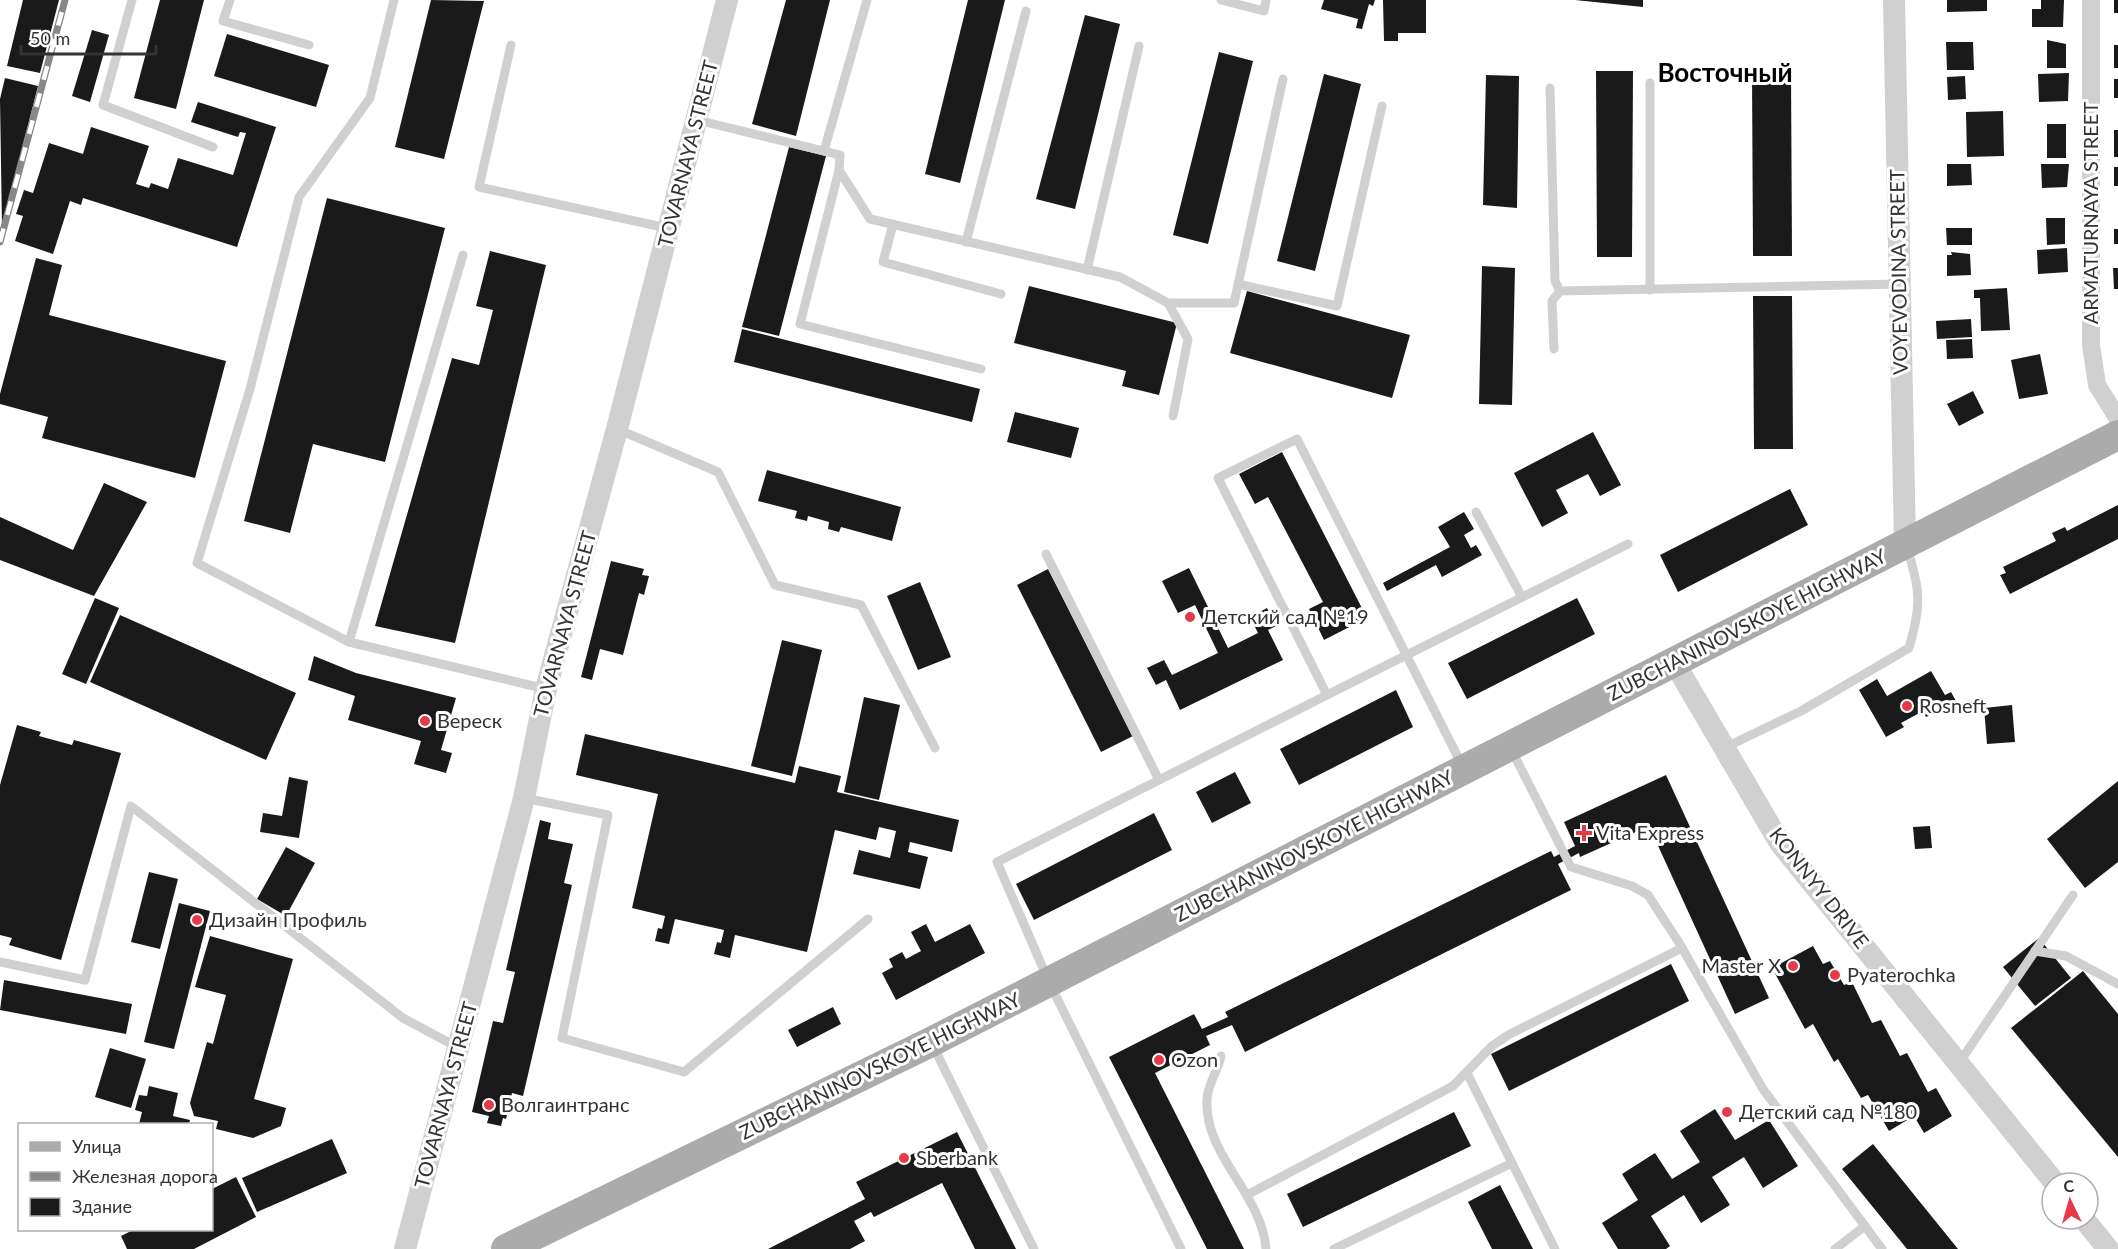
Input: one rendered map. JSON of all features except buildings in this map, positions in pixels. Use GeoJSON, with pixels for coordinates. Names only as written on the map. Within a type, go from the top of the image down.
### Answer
{"type":"FeatureCollection","features":[{"type":"Feature","properties":{"kind":"main road","name":"ZUBCHANINOVSKOYE HIGHWAY"},"geometry":{"type":"LineString","coordinates":[[506,1249],[931,1042],[2118,435]]}},
{"type":"Feature","properties":{"kind":"street","name":"TOVARNAYA STREET"},"geometry":{"type":"LineString","coordinates":[[405,1249],[524,798],[546,689],[670,229],[727,0]]}},
{"type":"Feature","properties":{"kind":"street","name":"VOYEVODINA STREET"},"geometry":{"type":"LineString","coordinates":[[1894,0],[1905,544]]}},
{"type":"Feature","properties":{"kind":"street","name":"ARMATURNAYA STREET"},"geometry":{"type":"LineString","coordinates":[[2091,0],[2091,345],[2097,385],[2118,419]]}},
{"type":"Feature","properties":{"kind":"street","name":"KONNYY DRIVE"},"geometry":{"type":"LineString","coordinates":[[1674,662],[1779,843],[2045,1171]]}},
{"type":"Feature","properties":{"kind":"street"},"geometry":{"type":"LineString","coordinates":[[2094,1231],[2108,1249]]}},
{"type":"Feature","properties":{"kind":"lane"},"geometry":{"type":"LineString","coordinates":[[132,0],[103,105],[213,147]]}},
{"type":"Feature","properties":{"kind":"lane"},"geometry":{"type":"LineString","coordinates":[[230,0],[223,21],[309,45]]}},
{"type":"Feature","properties":{"kind":"lane"},"geometry":{"type":"LineString","coordinates":[[394,0],[370,98],[299,197],[250,389],[197,563],[349,642],[546,689]]}},
{"type":"Feature","properties":{"kind":"lane"},"geometry":{"type":"LineString","coordinates":[[824,151],[867,0]]}},
{"type":"Feature","properties":{"kind":"lane"},"geometry":{"type":"LineString","coordinates":[[1221,0],[1264,11],[1266,0]]}},
{"type":"Feature","properties":{"kind":"lane"},"geometry":{"type":"LineString","coordinates":[[966,242],[1026,11]]}},
{"type":"Feature","properties":{"kind":"lane"},"geometry":{"type":"LineString","coordinates":[[511,45],[479,187],[670,229]]}},
{"type":"Feature","properties":{"kind":"lane"},"geometry":{"type":"LineString","coordinates":[[1087,270],[1139,46]]}},
{"type":"Feature","properties":{"kind":"lane"},"geometry":{"type":"LineString","coordinates":[[839,170],[870,219],[1120,277],[1168,303],[1234,303],[1283,80]]}},
{"type":"Feature","properties":{"kind":"lane"},"geometry":{"type":"LineString","coordinates":[[1650,83],[1650,290]]}},
{"type":"Feature","properties":{"kind":"lane"},"geometry":{"type":"LineString","coordinates":[[1550,88],[1555,281],[1560,291]]}},
{"type":"Feature","properties":{"kind":"lane"},"geometry":{"type":"LineString","coordinates":[[1238,284],[1337,306],[1382,106]]}},
{"type":"Feature","properties":{"kind":"lane"},"geometry":{"type":"LineString","coordinates":[[697,120],[840,155],[839,170],[800,324],[981,369]]}},
{"type":"Feature","properties":{"kind":"lane"},"geometry":{"type":"LineString","coordinates":[[893,224],[882,262],[1001,294]]}},
{"type":"Feature","properties":{"kind":"lane"},"geometry":{"type":"LineString","coordinates":[[349,642],[463,255]]}},
{"type":"Feature","properties":{"kind":"lane"},"geometry":{"type":"LineString","coordinates":[[1560,291],[1900,284]]}},
{"type":"Feature","properties":{"kind":"lane"},"geometry":{"type":"LineString","coordinates":[[1554,349],[1552,301],[1560,291]]}},
{"type":"Feature","properties":{"kind":"lane"},"geometry":{"type":"LineString","coordinates":[[1168,303],[1188,339],[1173,416]]}},
{"type":"Feature","properties":{"kind":"lane"},"geometry":{"type":"LineString","coordinates":[[617,429],[718,472],[775,585],[861,605],[935,748]]}},
{"type":"Feature","properties":{"kind":"lane"},"geometry":{"type":"LineString","coordinates":[[1327,695],[1218,478],[1297,439],[1464,769]]}},
{"type":"Feature","properties":{"kind":"lane"},"geometry":{"type":"LineString","coordinates":[[1476,512],[1522,597]]}},
{"type":"Feature","properties":{"kind":"lane"},"geometry":{"type":"LineString","coordinates":[[1181,1249],[1049,982],[997,862],[1628,544]]}},
{"type":"Feature","properties":{"kind":"lane"},"geometry":{"type":"LineString","coordinates":[[1724,748],[1801,711],[1909,648],[1919,615],[1918,591],[1905,544]]}},
{"type":"Feature","properties":{"kind":"lane"},"geometry":{"type":"LineString","coordinates":[[1046,555],[1160,780]]}},
{"type":"Feature","properties":{"kind":"lane"},"geometry":{"type":"LineString","coordinates":[[1510,746],[1571,867],[1632,886],[1648,895],[1682,948],[1763,1089],[1882,1249]]}},
{"type":"Feature","properties":{"kind":"lane"},"geometry":{"type":"LineString","coordinates":[[524,798],[608,815],[562,1038],[684,1072],[868,919]]}},
{"type":"Feature","properties":{"kind":"lane"},"geometry":{"type":"LineString","coordinates":[[0,962],[86,980],[131,806],[403,1018],[459,1048]]}},
{"type":"Feature","properties":{"kind":"lane"},"geometry":{"type":"LineString","coordinates":[[1959,1063],[2073,895]]}},
{"type":"Feature","properties":{"kind":"lane"},"geometry":{"type":"LineString","coordinates":[[1247,1195],[1437,1096],[1467,1073],[1492,1046],[1510,1034],[1682,948]]}},
{"type":"Feature","properties":{"kind":"lane"},"geometry":{"type":"LineString","coordinates":[[2035,951],[2066,956],[2118,984]]}},
{"type":"Feature","properties":{"kind":"lane"},"geometry":{"type":"LineString","coordinates":[[931,1042],[1034,1249]]}},
{"type":"Feature","properties":{"kind":"lane"},"geometry":{"type":"LineString","coordinates":[[1221,1056],[1207,1096],[1207,1112],[1217,1144],[1253,1203],[1266,1249]]}},
{"type":"Feature","properties":{"kind":"lane"},"geometry":{"type":"LineString","coordinates":[[1467,1073],[1555,1249]]}},
{"type":"Feature","properties":{"kind":"lane"},"geometry":{"type":"LineString","coordinates":[[1334,1249],[1512,1163]]}},
{"type":"Feature","properties":{"kind":"lane"},"geometry":{"type":"LineString","coordinates":[[1834,1249],[1865,1226]]}},
{"type":"Feature","properties":{"kind":"railway"},"geometry":{"type":"LineString","coordinates":[[0,242],[65,0]]}},
{"type":"Feature","properties":{"kind":"place","name":"Детский сад №19"},"geometry":{"type":"Point","coordinates":[1190,617]}},
{"type":"Feature","properties":{"kind":"place","name":"Rosneft"},"geometry":{"type":"Point","coordinates":[1907,706]}},
{"type":"Feature","properties":{"kind":"place","name":"Вереск"},"geometry":{"type":"Point","coordinates":[425,721]}},
{"type":"Feature","properties":{"kind":"place","name":"Vita Express"},"geometry":{"type":"Point","coordinates":[1584,833]}},
{"type":"Feature","properties":{"kind":"place","name":"Дизайн Профиль"},"geometry":{"type":"Point","coordinates":[197,920]}},
{"type":"Feature","properties":{"kind":"place","name":"Master X"},"geometry":{"type":"Point","coordinates":[1793,966]}},
{"type":"Feature","properties":{"kind":"place","name":"Pyaterochka"},"geometry":{"type":"Point","coordinates":[1835,975]}},
{"type":"Feature","properties":{"kind":"place","name":"Ozon"},"geometry":{"type":"Point","coordinates":[1159,1060]}},
{"type":"Feature","properties":{"kind":"place","name":"Волгаинтранс"},"geometry":{"type":"Point","coordinates":[489,1105]}},
{"type":"Feature","properties":{"kind":"place","name":"Детский сад №180"},"geometry":{"type":"Point","coordinates":[1727,1112]}},
{"type":"Feature","properties":{"kind":"place","name":"Sberbank"},"geometry":{"type":"Point","coordinates":[904,1158]}},
{"type":"Feature","properties":{"kind":"district","name":"Восточный"},"geometry":{"type":"Point","coordinates":[1725,73]}}]}
